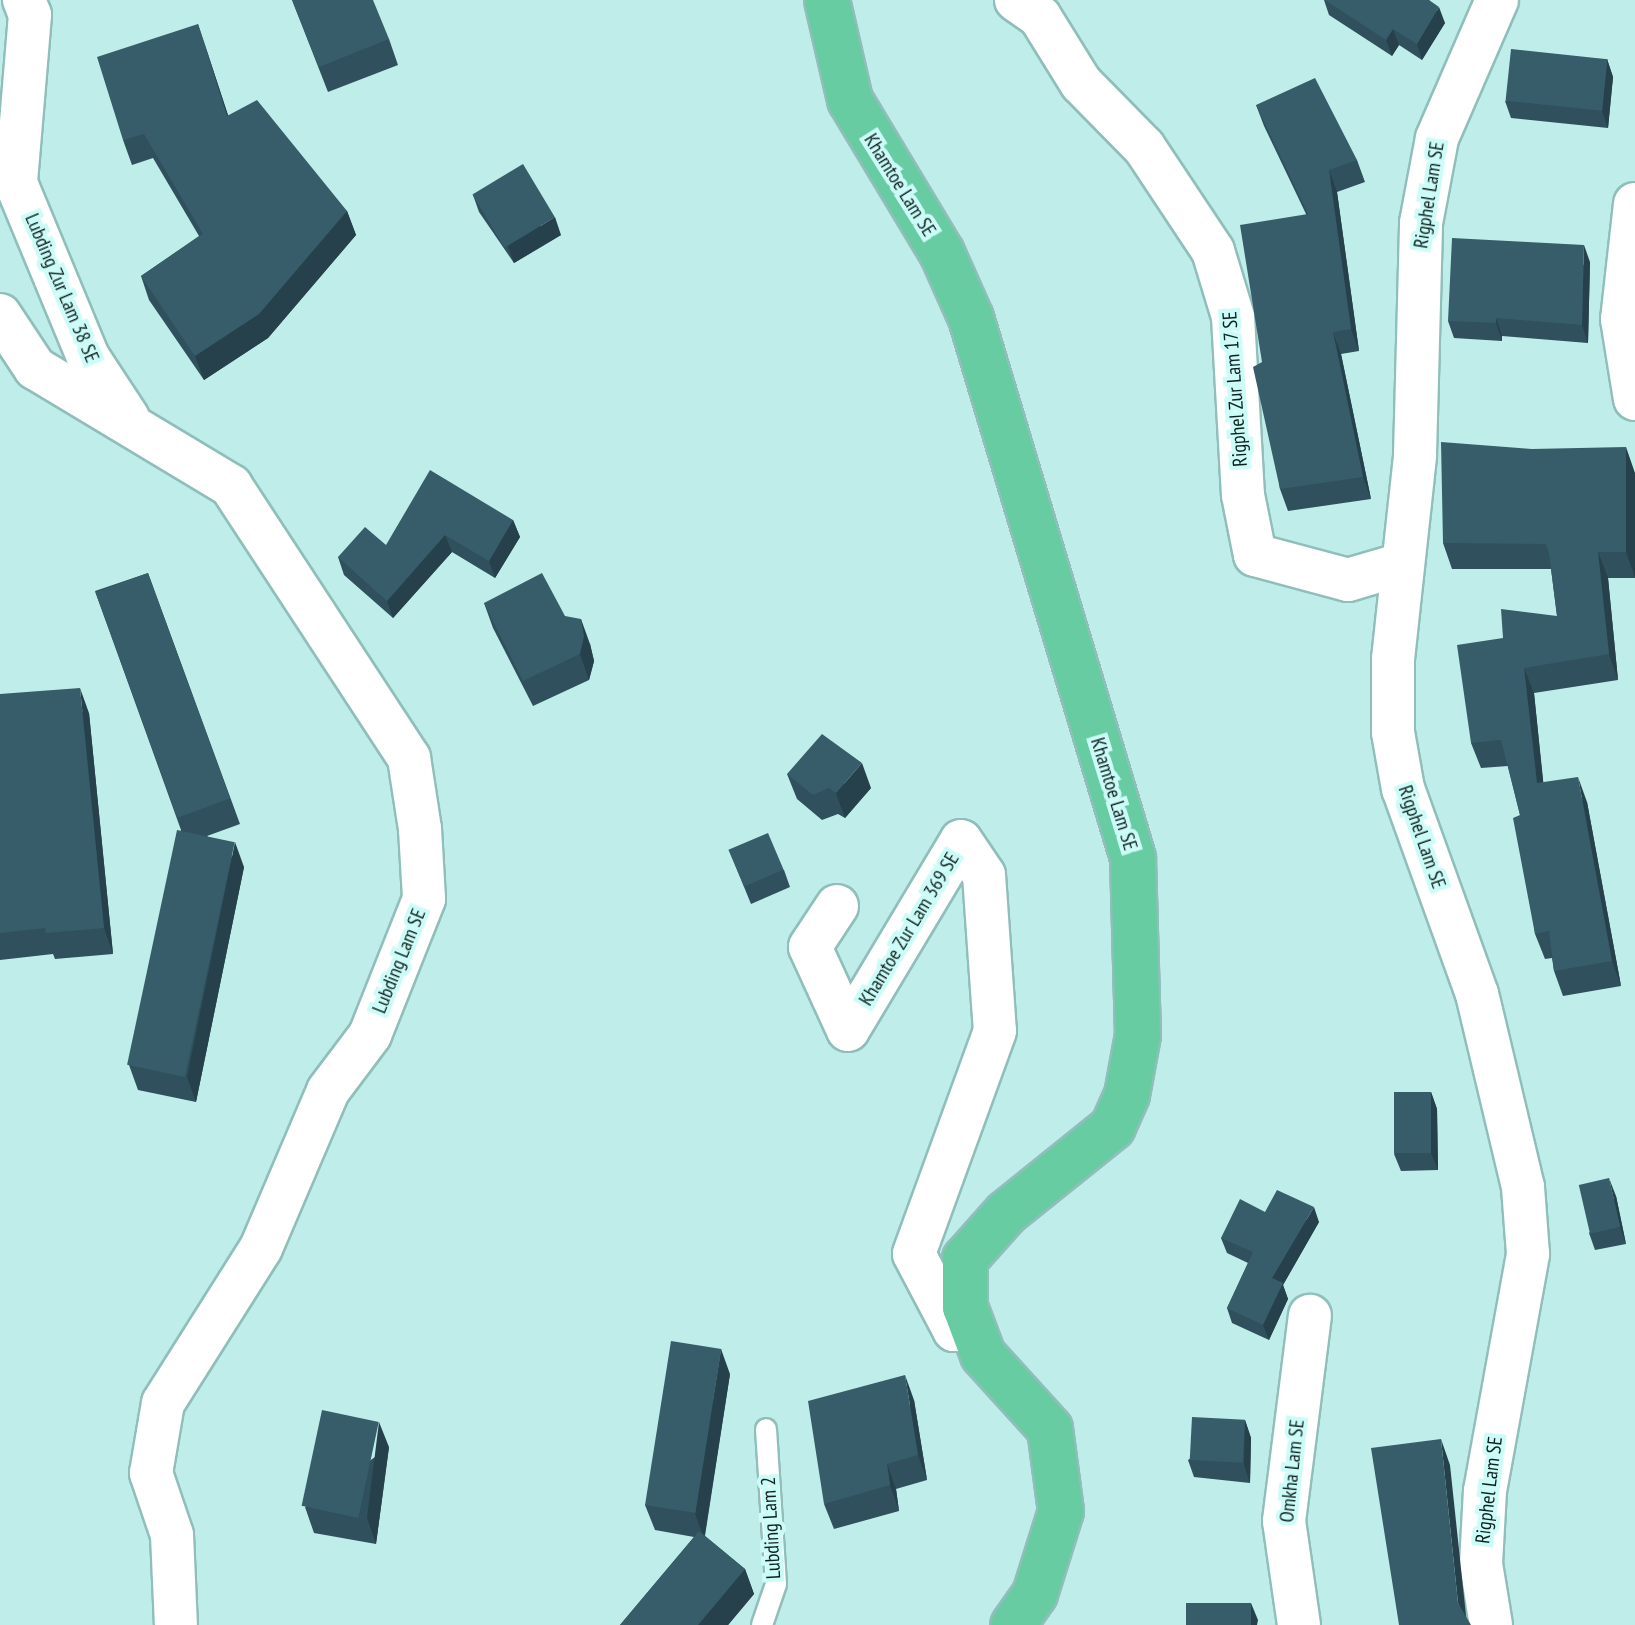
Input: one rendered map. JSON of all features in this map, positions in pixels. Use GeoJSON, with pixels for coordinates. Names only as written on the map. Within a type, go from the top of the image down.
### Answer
{"type":"FeatureCollection","features":[{"type":"Feature","properties":{"kind":"main road","name":"Khamtoe Lam SE"},"geometry":{"type":"LineString","coordinates":[[827,0],[850,100],[942,253],[971,318],[1133,858],[1138,1035],[1127,1095],[1113,1127],[1006,1213],[965,1259],[965,1307],[983,1355],[1050,1429],[1061,1511],[1035,1594],[1013,1625]]}},
{"type":"Feature","properties":{"kind":"street","name":"Lubding Zur Lam 38 SE"},"geometry":{"type":"LineString","coordinates":[[24,0],[30,15],[16,183],[88,357],[133,425]]}},
{"type":"Feature","properties":{"kind":"street","name":"Rigphel Zur Lam 17 SE"},"geometry":{"type":"LineString","coordinates":[[1016,0],[1040,17],[1081,83],[1144,147],[1213,251],[1233,317],[1243,495],[1255,555],[1348,580],[1402,564]]}},
{"type":"Feature","properties":{"kind":"street","name":"Rigphel Lam SE"},"geometry":{"type":"LineString","coordinates":[[1491,1625],[1481,1564],[1485,1491],[1519,1320],[1528,1254],[1523,1187],[1477,994],[1403,789],[1393,732],[1393,688],[1402,564],[1415,455],[1421,223],[1437,138],[1497,0]]}},
{"type":"Feature","properties":{"kind":"street"},"geometry":{"type":"LineString","coordinates":[[1635,204],[1622,319],[1635,399]]}},
{"type":"Feature","properties":{"kind":"street","name":"Lubding Lam SE"},"geometry":{"type":"LineString","coordinates":[[0,315],[35,368],[231,486],[409,758],[424,899],[370,1035],[328,1091],[261,1248],[163,1403],[151,1473],[172,1535],[176,1625]]}},
{"type":"Feature","properties":{"kind":"street","name":"Khamtoe Zur Lam 369 SE"},"geometry":{"type":"LineString","coordinates":[[837,906],[810,947],[848,1030],[961,841],[984,875],[995,1031],[914,1254],[954,1330],[972,1330]]}},
{"type":"Feature","properties":{"kind":"street","name":"Omkha Lam SE"},"geometry":{"type":"LineString","coordinates":[[1299,1625],[1284,1521],[1310,1316]]}},
{"type":"Feature","properties":{"kind":"lane","name":"Lubding Lam 2"},"geometry":{"type":"LineString","coordinates":[[762,1625],[776,1584],[766,1429]]}},
{"type":"Feature","properties":{"kind":"building"},"geometry":{"type":"Polygon","coordinates":[[[292,0],[373,0],[389,39],[319,67],[292,0]]]}},
{"type":"Feature","properties":{"kind":"building"},"geometry":{"type":"Polygon","coordinates":[[[1325,0],[1429,0],[1439,7],[1417,44],[1393,29],[1386,40],[1325,0]]]}},
{"type":"Feature","properties":{"kind":"building"},"geometry":{"type":"Polygon","coordinates":[[[198,24],[227,116],[257,100],[347,211],[259,314],[195,356],[141,276],[203,234],[144,134],[123,140],[97,57],[198,24]]]}},
{"type":"Feature","properties":{"kind":"building"},"geometry":{"type":"Polygon","coordinates":[[[1511,49],[1607,59],[1602,111],[1506,101],[1511,49]]]}},
{"type":"Feature","properties":{"kind":"building"},"geometry":{"type":"Polygon","coordinates":[[[1315,78],[1357,160],[1329,170],[1351,329],[1333,332],[1363,477],[1280,489],[1253,367],[1262,362],[1240,225],[1308,214],[1256,105],[1315,78]]]}},
{"type":"Feature","properties":{"kind":"building"},"geometry":{"type":"Polygon","coordinates":[[[523,164],[555,217],[504,248],[472,194],[523,164]]]}},
{"type":"Feature","properties":{"kind":"building"},"geometry":{"type":"Polygon","coordinates":[[[1452,238],[1584,245],[1582,325],[1496,318],[1496,323],[1448,321],[1452,238]]]}},
{"type":"Feature","properties":{"kind":"building"},"geometry":{"type":"Polygon","coordinates":[[[1441,442],[1532,449],[1626,447],[1626,552],[1598,552],[1609,654],[1524,668],[1537,783],[1578,777],[1612,961],[1554,971],[1549,931],[1535,934],[1513,818],[1520,815],[1501,740],[1471,743],[1457,645],[1503,638],[1501,609],[1557,616],[1549,553],[1546,544],[1443,543],[1441,442]]]}},
{"type":"Feature","properties":{"kind":"building"},"geometry":{"type":"Polygon","coordinates":[[[430,470],[513,520],[489,561],[445,535],[387,601],[338,557],[365,527],[386,545],[430,470]]]}},
{"type":"Feature","properties":{"kind":"building"},"geometry":{"type":"Polygon","coordinates":[[[148,573],[230,799],[177,818],[95,592],[148,573]]]}},
{"type":"Feature","properties":{"kind":"building"},"geometry":{"type":"Polygon","coordinates":[[[542,573],[565,616],[581,619],[584,636],[580,654],[523,681],[484,603],[542,573]]]}},
{"type":"Feature","properties":{"kind":"building"},"geometry":{"type":"Polygon","coordinates":[[[80,688],[104,928],[46,933],[45,928],[0,933],[0,694],[80,688]]]}},
{"type":"Feature","properties":{"kind":"building"},"geometry":{"type":"Polygon","coordinates":[[[822,734],[862,763],[836,793],[829,788],[813,795],[787,774],[822,734]]]}},
{"type":"Feature","properties":{"kind":"building"},"geometry":{"type":"Polygon","coordinates":[[[177,830],[235,842],[185,1077],[127,1065],[177,830]]]}},
{"type":"Feature","properties":{"kind":"building"},"geometry":{"type":"Polygon","coordinates":[[[768,833],[784,870],[744,887],[728,850],[768,833]]]}},
{"type":"Feature","properties":{"kind":"building"},"geometry":{"type":"Polygon","coordinates":[[[1394,1092],[1431,1092],[1431,1153],[1394,1153],[1394,1092]]]}},
{"type":"Feature","properties":{"kind":"building"},"geometry":{"type":"Polygon","coordinates":[[[1609,1178],[1620,1227],[1590,1234],[1579,1185],[1609,1178]]]}},
{"type":"Feature","properties":{"kind":"building"},"geometry":{"type":"Polygon","coordinates":[[[1277,1190],[1314,1207],[1272,1278],[1283,1283],[1263,1325],[1227,1308],[1253,1252],[1221,1238],[1240,1199],[1265,1212],[1277,1190]]]}},
{"type":"Feature","properties":{"kind":"building"},"geometry":{"type":"Polygon","coordinates":[[[671,1341],[721,1349],[695,1513],[645,1505],[671,1341]]]}},
{"type":"Feature","properties":{"kind":"building"},"geometry":{"type":"Polygon","coordinates":[[[905,1375],[918,1455],[887,1464],[890,1485],[824,1504],[808,1401],[905,1375]]]}},
{"type":"Feature","properties":{"kind":"building"},"geometry":{"type":"Polygon","coordinates":[[[322,1410],[379,1422],[358,1518],[302,1506],[322,1410]]]}},
{"type":"Feature","properties":{"kind":"building"},"geometry":{"type":"Polygon","coordinates":[[[1192,1417],[1245,1420],[1243,1463],[1190,1460],[1192,1417]]]}},
{"type":"Feature","properties":{"kind":"building"},"geometry":{"type":"Polygon","coordinates":[[[1441,1439],[1458,1603],[1471,1625],[1399,1625],[1371,1448],[1441,1439]]]}},
{"type":"Feature","properties":{"kind":"building"},"geometry":{"type":"Polygon","coordinates":[[[699,1531],[745,1569],[698,1625],[620,1625],[699,1531]]]}},
{"type":"Feature","properties":{"kind":"building"},"geometry":{"type":"Polygon","coordinates":[[[1186,1603],[1251,1603],[1251,1625],[1186,1625],[1186,1603]]]}}]}
